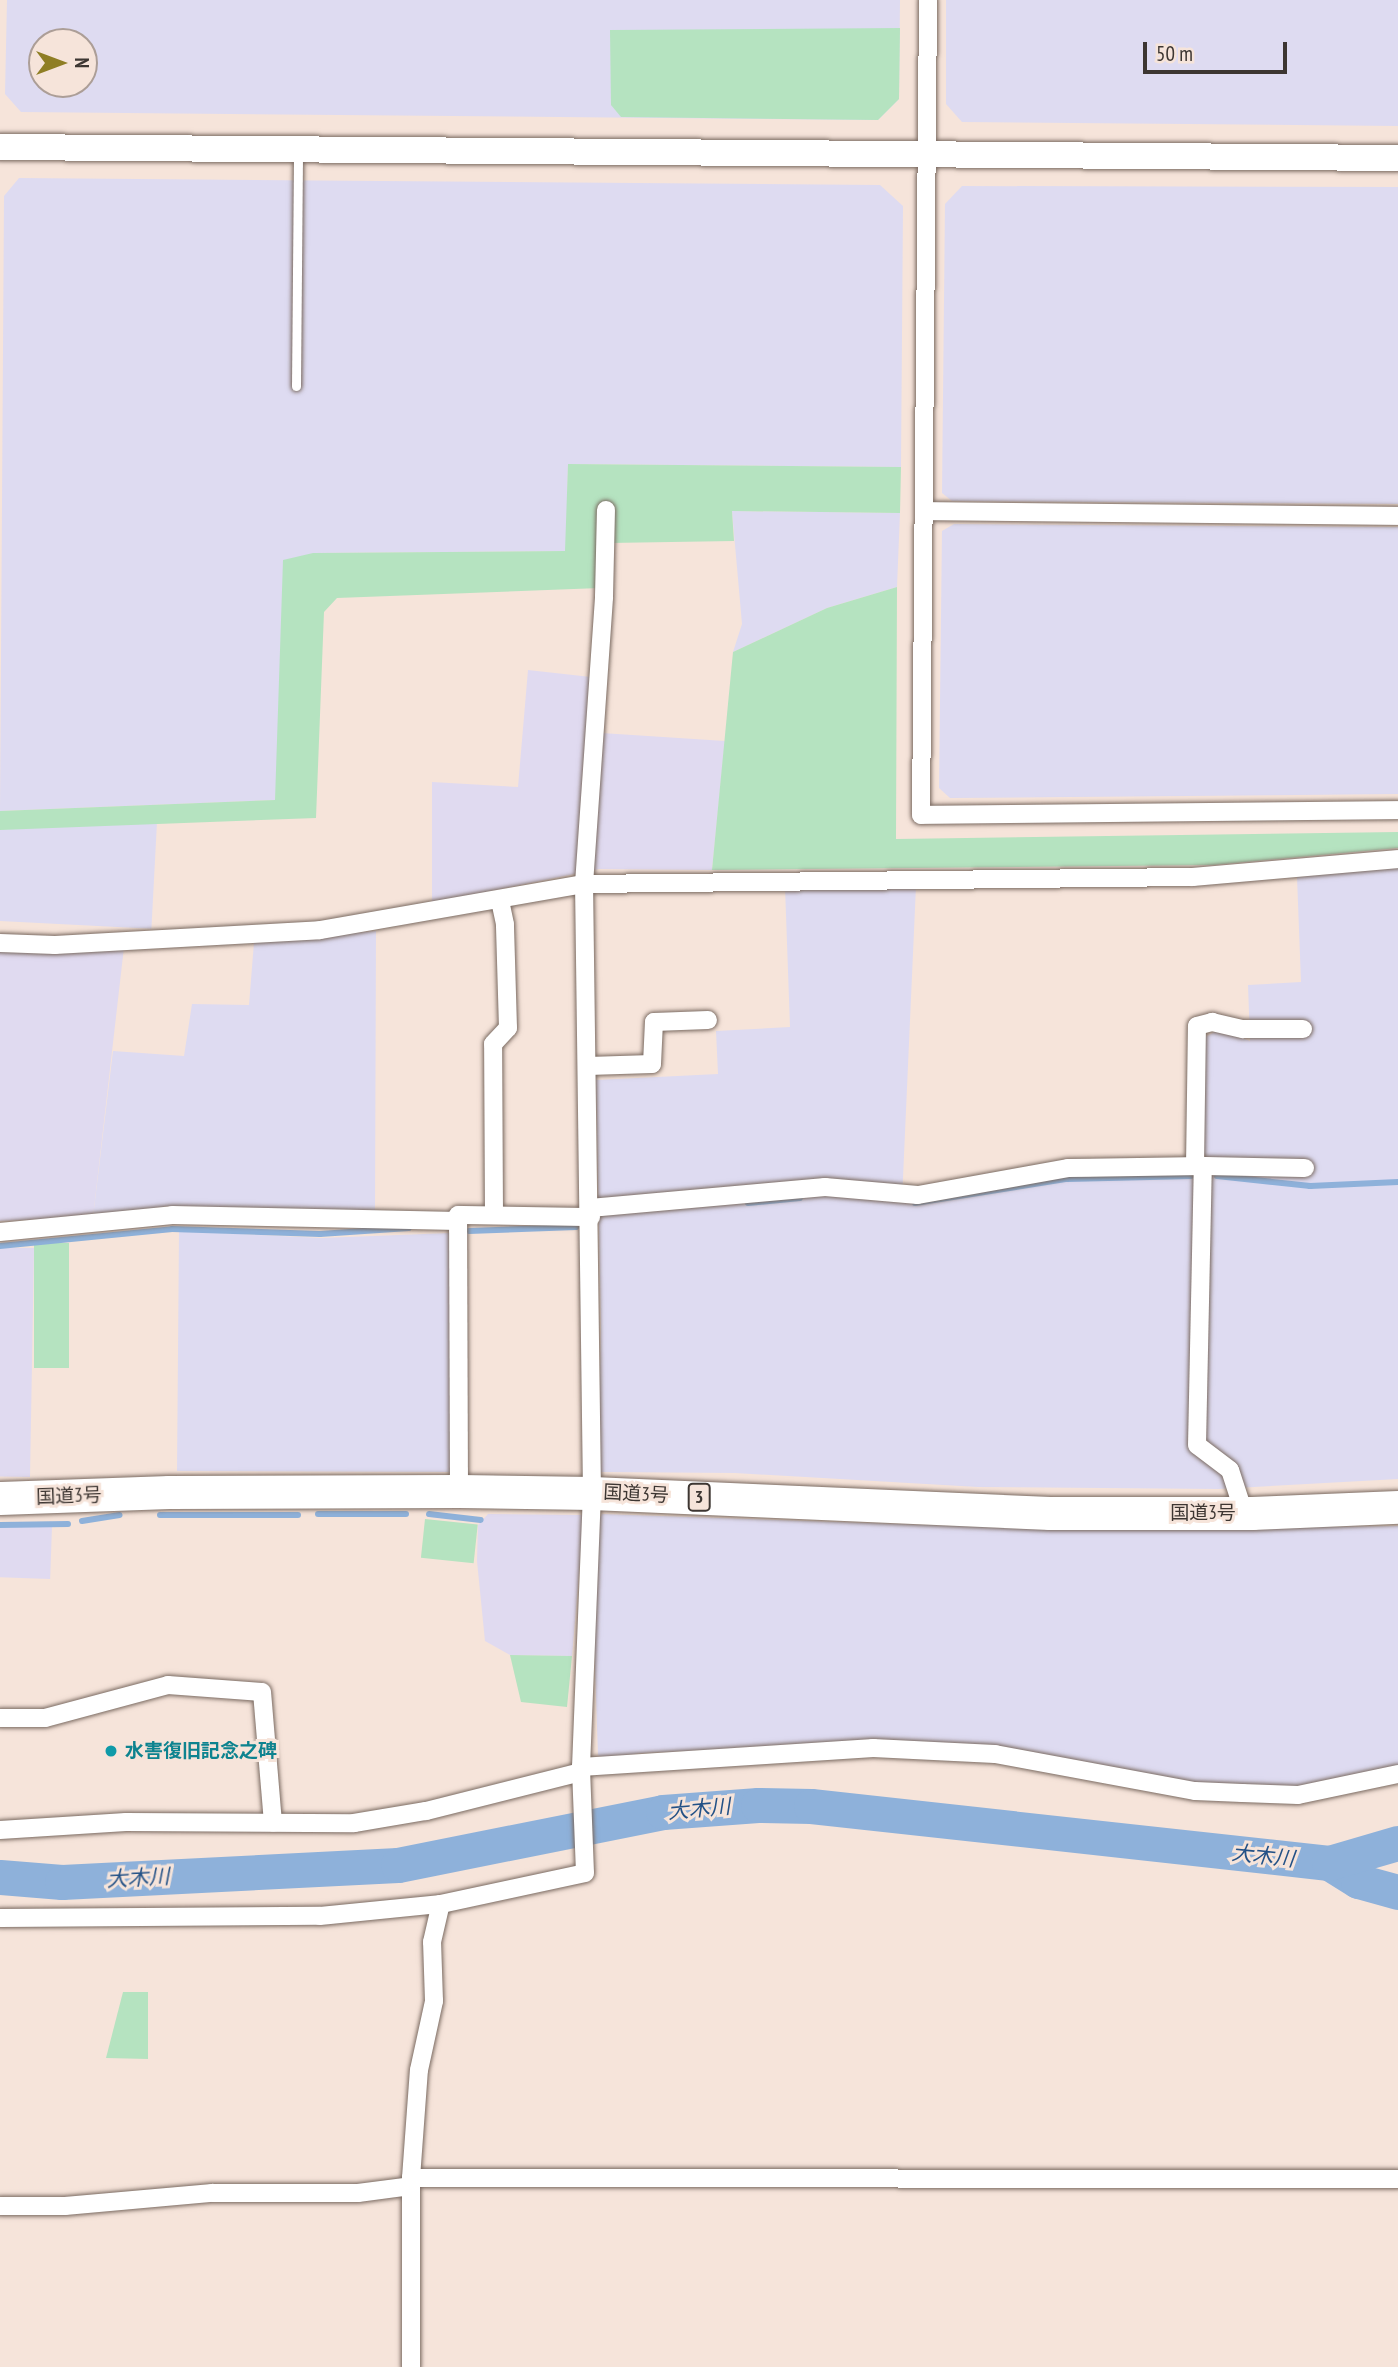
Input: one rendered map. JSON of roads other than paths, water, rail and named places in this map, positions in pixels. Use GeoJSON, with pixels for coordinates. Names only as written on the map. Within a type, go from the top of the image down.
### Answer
{"type":"FeatureCollection","features":[{"type":"Feature","properties":{"kind":"highway","name":"国道3号"},"geometry":{"type":"LineString","coordinates":[[0,1498],[169,1492],[459,1491],[592,1493],[1050,1513],[1244,1513],[1398,1507]]}},
{"type":"Feature","properties":{"kind":"street"},"geometry":{"type":"LineString","coordinates":[[928,0],[921,815],[1398,810]]}},
{"type":"Feature","properties":{"kind":"street"},"geometry":{"type":"LineString","coordinates":[[0,147],[1398,158]]}},
{"type":"Feature","properties":{"kind":"street"},"geometry":{"type":"LineString","coordinates":[[0,1918],[320,1916],[441,1904],[585,1873],[581,1770],[592,1493],[584,884],[604,597],[606,510]]}},
{"type":"Feature","properties":{"kind":"street"},"geometry":{"type":"LineString","coordinates":[[924,511],[1398,516]]}},
{"type":"Feature","properties":{"kind":"street"},"geometry":{"type":"LineString","coordinates":[[0,943],[55,945],[320,930],[500,901],[584,884],[1193,877],[1398,859]]}},
{"type":"Feature","properties":{"kind":"street"},"geometry":{"type":"LineString","coordinates":[[494,1215],[493,1044],[508,1028],[505,924],[500,901]]}},
{"type":"Feature","properties":{"kind":"street"},"geometry":{"type":"LineString","coordinates":[[588,1066],[652,1064],[654,1022],[708,1020]]}},
{"type":"Feature","properties":{"kind":"street"},"geometry":{"type":"LineString","coordinates":[[1244,1513],[1230,1470],[1197,1445],[1197,1026],[1212,1021],[1243,1029],[1303,1029]]}},
{"type":"Feature","properties":{"kind":"street"},"geometry":{"type":"LineString","coordinates":[[459,1491],[458,1215],[590,1212],[825,1187],[918,1195],[1068,1168],[1305,1168]]}},
{"type":"Feature","properties":{"kind":"street"},"geometry":{"type":"LineString","coordinates":[[0,1232],[172,1215],[458,1221]]}},
{"type":"Feature","properties":{"kind":"street"},"geometry":{"type":"LineString","coordinates":[[0,1717],[45,1718],[168,1685],[262,1692],[273,1823]]}},
{"type":"Feature","properties":{"kind":"street"},"geometry":{"type":"LineString","coordinates":[[0,1830],[126,1822],[354,1823],[426,1811],[581,1770],[873,1748],[995,1754],[1195,1791],[1298,1795],[1398,1774]]}},
{"type":"Feature","properties":{"kind":"street"},"geometry":{"type":"LineString","coordinates":[[411,2367],[411,2182],[419,2070],[433,2001],[432,1942],[441,1904]]}},
{"type":"Feature","properties":{"kind":"street"},"geometry":{"type":"LineString","coordinates":[[0,2206],[65,2206],[212,2193],[358,2193],[411,2182],[1398,2179]]}},
{"type":"Feature","properties":{"kind":"lane"},"geometry":{"type":"LineString","coordinates":[[296,386],[298,149]]}},
{"type":"Feature","properties":{"kind":"waterway"},"geometry":{"type":"LineString","coordinates":[[915,1203],[1067,1179],[1191,1176]]}},
{"type":"Feature","properties":{"kind":"waterway"},"geometry":{"type":"LineString","coordinates":[[1217,1176],[1310,1186],[1398,1182]]}},
{"type":"Feature","properties":{"kind":"waterway"},"geometry":{"type":"LineString","coordinates":[[748,1203],[800,1198]]}},
{"type":"Feature","properties":{"kind":"waterway"},"geometry":{"type":"LineString","coordinates":[[469,1231],[576,1227]]}},
{"type":"Feature","properties":{"kind":"waterway"},"geometry":{"type":"LineString","coordinates":[[0,1246],[172,1229],[320,1234],[409,1228]]}},
{"type":"Feature","properties":{"kind":"waterway"},"geometry":{"type":"LineString","coordinates":[[318,1514],[406,1514]]}},
{"type":"Feature","properties":{"kind":"waterway"},"geometry":{"type":"LineString","coordinates":[[429,1514],[481,1520]]}},
{"type":"Feature","properties":{"kind":"waterway"},"geometry":{"type":"LineString","coordinates":[[82,1521],[120,1515]]}},
{"type":"Feature","properties":{"kind":"waterway"},"geometry":{"type":"LineString","coordinates":[[160,1515],[298,1515]]}},
{"type":"Feature","properties":{"kind":"waterway"},"geometry":{"type":"LineString","coordinates":[[0,1525],[68,1524]]}},
{"type":"Feature","properties":{"kind":"waterway","name":"大木川"},"geometry":{"type":"LineString","coordinates":[[0,1877],[62,1882],[398,1865],[663,1812],[758,1805],[811,1806],[1329,1863],[1398,1843]]}},
{"type":"Feature","properties":{"kind":"waterway"},"geometry":{"type":"LineString","coordinates":[[1329,1863],[1358,1881],[1398,1892]]}},
{"type":"Feature","properties":{"kind":"place","name":"水害復旧記念之碑"},"geometry":{"type":"Point","coordinates":[111,1751]}}]}
